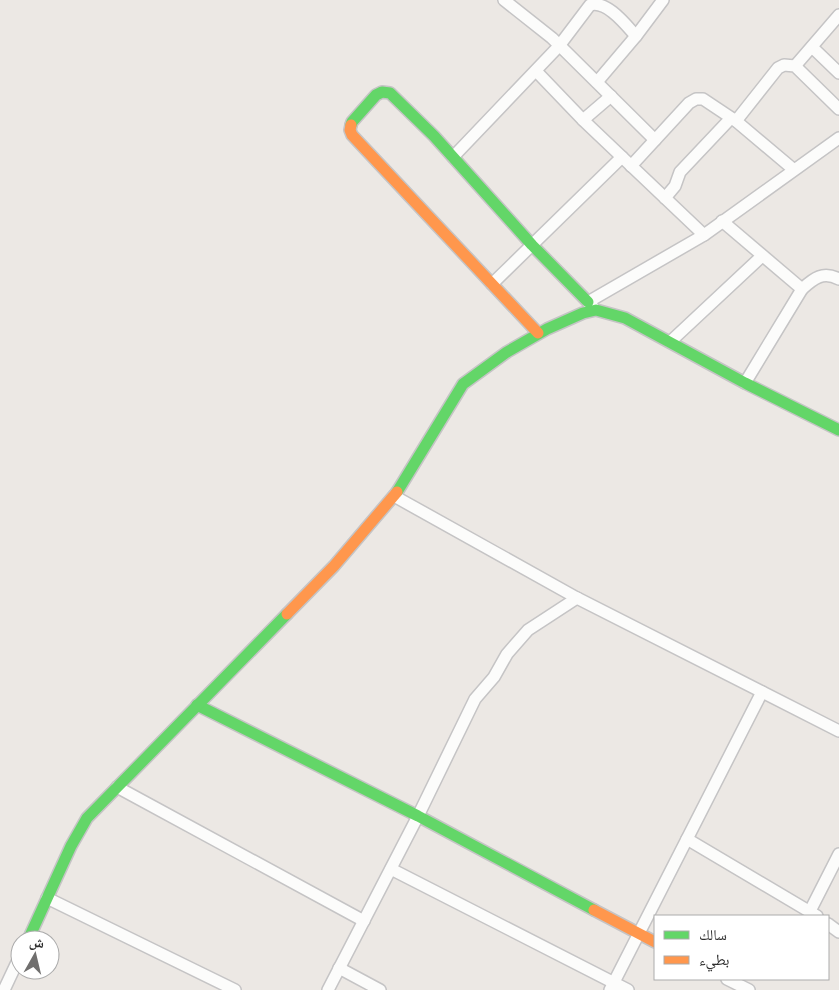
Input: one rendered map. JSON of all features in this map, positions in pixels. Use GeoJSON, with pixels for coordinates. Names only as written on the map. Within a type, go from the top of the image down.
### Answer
{"type":"FeatureCollection","features":[{"type":"Feature","properties":{"kind":"street"},"geometry":{"type":"LineString","coordinates":[[504,0],[545,32],[655,140]]}},
{"type":"Feature","properties":{"kind":"street"},"geometry":{"type":"LineString","coordinates":[[597,82],[636,36],[663,0]]}},
{"type":"Feature","properties":{"kind":"street"},"geometry":{"type":"LineString","coordinates":[[454,157],[559,46],[590,5],[600,2],[609,7],[636,36]]}},
{"type":"Feature","properties":{"kind":"street"},"geometry":{"type":"LineString","coordinates":[[795,66],[839,15]]}},
{"type":"Feature","properties":{"kind":"street"},"geometry":{"type":"LineString","coordinates":[[812,47],[839,73]]}},
{"type":"Feature","properties":{"kind":"street"},"geometry":{"type":"LineString","coordinates":[[665,198],[675,186],[680,172],[733,120],[778,68],[784,65],[795,66],[839,109]]}},
{"type":"Feature","properties":{"kind":"street"},"geometry":{"type":"LineString","coordinates":[[536,71],[583,120],[704,235]]}},
{"type":"Feature","properties":{"kind":"street"},"geometry":{"type":"LineString","coordinates":[[538,333],[352,135],[350,130],[352,122],[376,95],[382,92],[390,93],[454,157],[532,245],[592,306],[625,318],[745,383],[839,430]]}},
{"type":"Feature","properties":{"kind":"street"},"geometry":{"type":"LineString","coordinates":[[583,120],[611,96]]}},
{"type":"Feature","properties":{"kind":"street"},"geometry":{"type":"LineString","coordinates":[[631,166],[689,103],[696,99],[703,99],[733,120],[793,170]]}},
{"type":"Feature","properties":{"kind":"street"},"geometry":{"type":"LineString","coordinates":[[33,930],[71,846],[87,818],[334,566],[394,496],[462,386],[480,370],[538,333],[592,306],[704,235],[839,138]]}},
{"type":"Feature","properties":{"kind":"street"},"geometry":{"type":"LineString","coordinates":[[492,284],[622,157]]}},
{"type":"Feature","properties":{"kind":"street"},"geometry":{"type":"LineString","coordinates":[[722,221],[802,289]]}},
{"type":"Feature","properties":{"kind":"street"},"geometry":{"type":"LineString","coordinates":[[670,342],[762,256]]}},
{"type":"Feature","properties":{"kind":"street"},"geometry":{"type":"LineString","coordinates":[[745,383],[802,289],[812,279],[820,275],[834,276],[839,279]]}},
{"type":"Feature","properties":{"kind":"street"},"geometry":{"type":"LineString","coordinates":[[394,496],[577,598],[839,731]]}},
{"type":"Feature","properties":{"kind":"street"},"geometry":{"type":"LineString","coordinates":[[328,990],[476,699],[494,677],[507,654],[528,630],[577,598]]}},
{"type":"Feature","properties":{"kind":"street"},"geometry":{"type":"LineString","coordinates":[[612,986],[762,692]]}},
{"type":"Feature","properties":{"kind":"street"},"geometry":{"type":"LineString","coordinates":[[197,705],[418,816],[654,941]]}},
{"type":"Feature","properties":{"kind":"street"},"geometry":{"type":"LineString","coordinates":[[117,787],[364,921]]}},
{"type":"Feature","properties":{"kind":"street"},"geometry":{"type":"LineString","coordinates":[[687,839],[813,914],[839,854]]}},
{"type":"Feature","properties":{"kind":"street"},"geometry":{"type":"LineString","coordinates":[[391,869],[612,986],[628,990]]}},
{"type":"Feature","properties":{"kind":"street"},"geometry":{"type":"LineString","coordinates":[[47,898],[235,990]]}},
{"type":"Feature","properties":{"kind":"street"},"geometry":{"type":"LineString","coordinates":[[339,968],[380,990]]}},
{"type":"Feature","properties":{"kind":"street"},"geometry":{"type":"LineString","coordinates":[[4,990],[10,977]]}},
{"type":"Feature","properties":{"kind":"street"},"geometry":{"type":"LineString","coordinates":[[729,980],[748,990]]}},
{"type":"Feature","properties":{"kind":"traffic: fast"},"geometry":{"type":"LineString","coordinates":[[351,125],[376,95],[382,92],[390,93],[434,136],[532,245],[588,302]]}},
{"type":"Feature","properties":{"kind":"traffic: fast"},"geometry":{"type":"LineString","coordinates":[[397,492],[463,384],[507,352],[547,329],[583,313],[596,310],[625,318],[745,383],[839,430]]}},
{"type":"Feature","properties":{"kind":"traffic: fast"},"geometry":{"type":"LineString","coordinates":[[33,930],[71,846],[87,818],[287,614]]}},
{"type":"Feature","properties":{"kind":"traffic: fast"},"geometry":{"type":"LineString","coordinates":[[197,705],[418,816],[594,910]]}},
{"type":"Feature","properties":{"kind":"traffic: slow"},"geometry":{"type":"LineString","coordinates":[[351,125],[352,135],[538,333]]}},
{"type":"Feature","properties":{"kind":"traffic: slow"},"geometry":{"type":"LineString","coordinates":[[287,614],[334,566],[397,492]]}},
{"type":"Feature","properties":{"kind":"traffic: slow"},"geometry":{"type":"LineString","coordinates":[[594,910],[654,941]]}}]}
